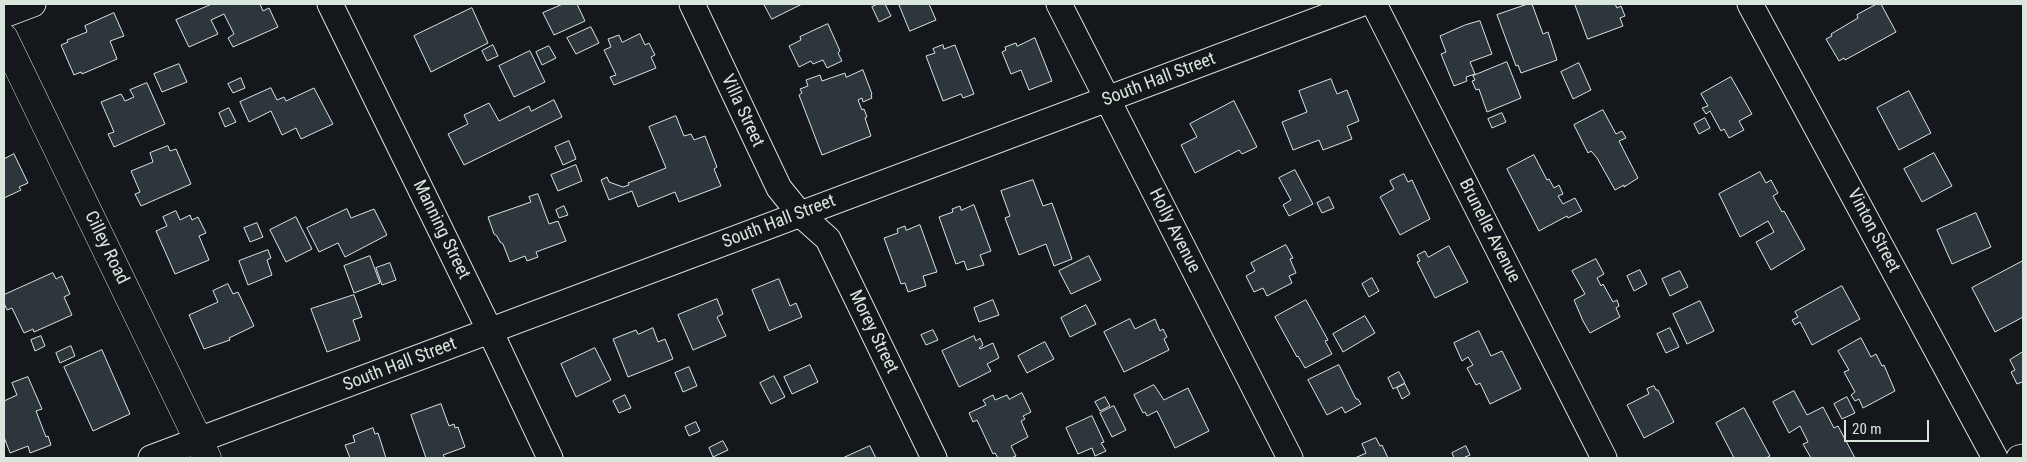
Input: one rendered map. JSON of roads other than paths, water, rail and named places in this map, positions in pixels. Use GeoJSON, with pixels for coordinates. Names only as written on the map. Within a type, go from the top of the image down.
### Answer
{"type":"FeatureCollection","features":[{"type":"Feature","properties":{"kind":"street"},"geometry":{"type":"LineString","coordinates":[[4,15],[33,4]]}},
{"type":"Feature","properties":{"kind":"street","name":"Manning Street"},"geometry":{"type":"LineString","coordinates":[[330,4],[550,458]]}},
{"type":"Feature","properties":{"kind":"street","name":"Villa Street"},"geometry":{"type":"LineString","coordinates":[[692,4],[779,188],[800,214]]}},
{"type":"Feature","properties":{"kind":"street","name":"Holly Avenue"},"geometry":{"type":"LineString","coordinates":[[1059,4],[1290,458]]}},
{"type":"Feature","properties":{"kind":"street","name":"South Hall Street"},"geometry":{"type":"LineString","coordinates":[[150,458],[203,449],[490,331],[1360,4]]}},
{"type":"Feature","properties":{"kind":"street","name":"Brunelle Avenue"},"geometry":{"type":"LineString","coordinates":[[1374,4],[1604,458]]}},
{"type":"Feature","properties":{"kind":"street","name":"Vinton Street"},"geometry":{"type":"LineString","coordinates":[[1750,4],[1995,458]]}},
{"type":"Feature","properties":{"kind":"street","name":"Cilley Road"},"geometry":{"type":"LineString","coordinates":[[4,38],[203,449]]}},
{"type":"Feature","properties":{"kind":"street","name":"Morey Street"},"geometry":{"type":"LineString","coordinates":[[800,214],[828,239],[934,458]]}},
{"type":"Feature","properties":{"kind":"street"},"geometry":{"type":"LineString","coordinates":[[2019,458],[2023,457]]}}]}
